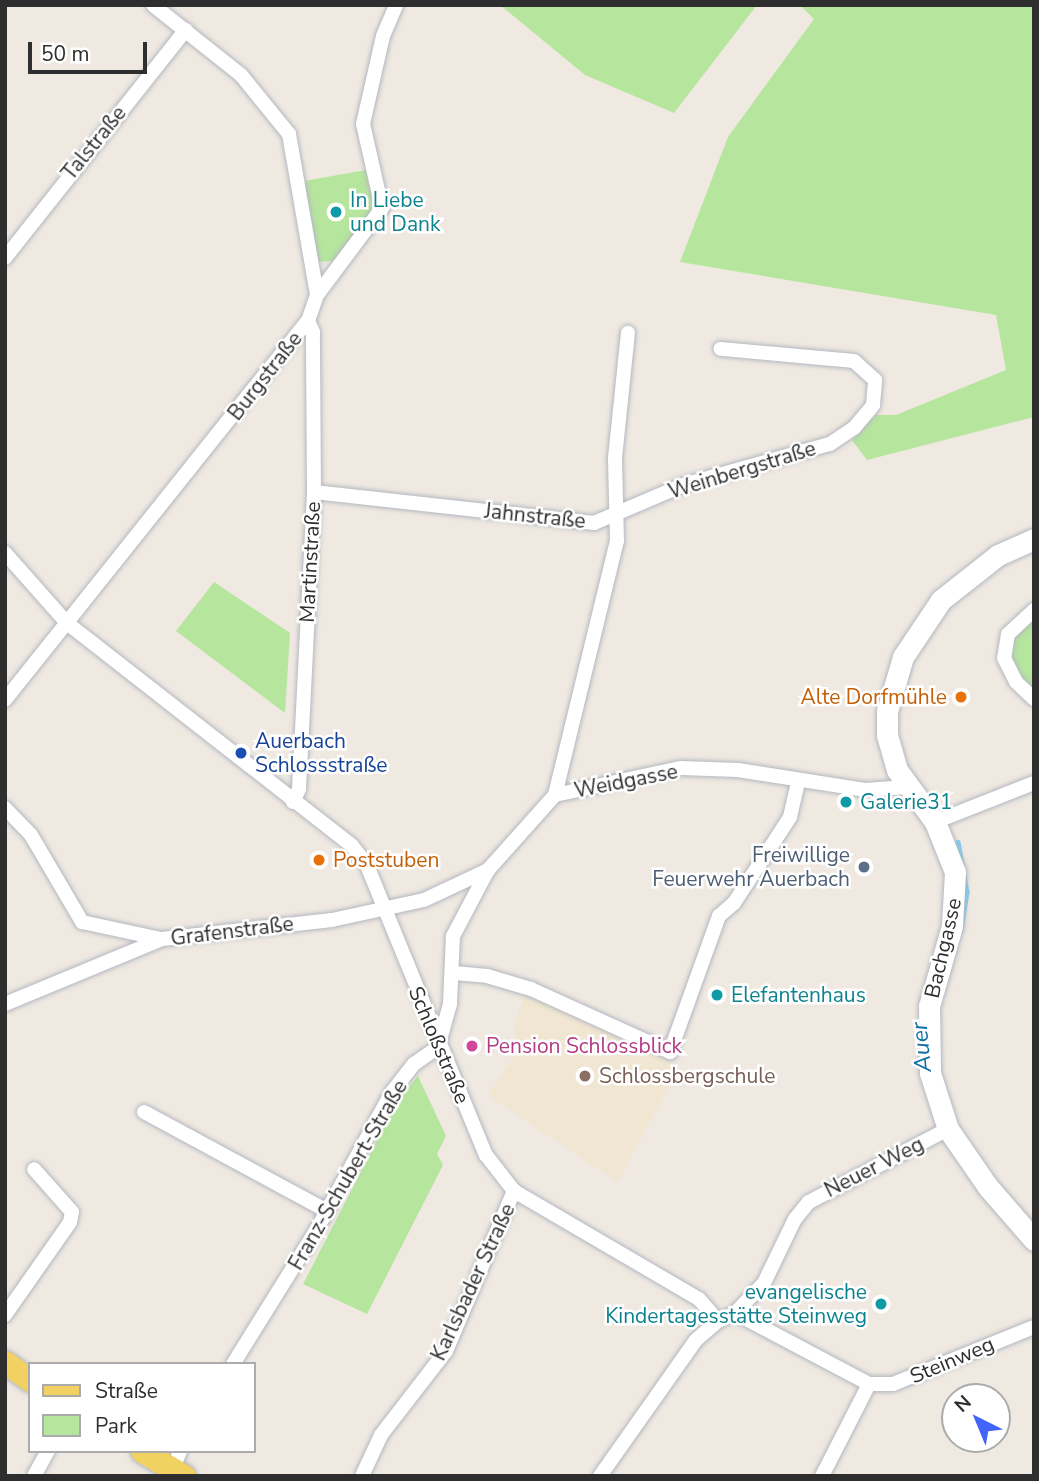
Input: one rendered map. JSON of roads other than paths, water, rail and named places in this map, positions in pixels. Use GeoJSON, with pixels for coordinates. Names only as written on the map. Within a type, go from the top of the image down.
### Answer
{"type":"FeatureCollection","features":[{"type":"Feature","properties":{"kind":"main road","name":"Bachgasse"},"geometry":{"type":"LineString","coordinates":[[1034,539],[973,571],[941,600],[903,657],[887,711],[892,756],[906,787],[935,822],[952,859],[957,890],[952,926],[929,1006],[927,1034],[930,1073],[948,1129],[988,1187],[1034,1240]]}},
{"type":"Feature","properties":{"kind":"main road"},"geometry":{"type":"LineString","coordinates":[[5,1362],[28,1379]]}},
{"type":"Feature","properties":{"kind":"main road"},"geometry":{"type":"LineString","coordinates":[[146,1453],[177,1468]]}},
{"type":"Feature","properties":{"kind":"street"},"geometry":{"type":"LineString","coordinates":[[153,5],[241,75],[289,134],[317,295]]}},
{"type":"Feature","properties":{"kind":"street","name":"Burgstraße"},"geometry":{"type":"LineString","coordinates":[[5,699],[308,321],[317,295],[382,208],[363,124],[383,36],[396,5]]}},
{"type":"Feature","properties":{"kind":"street","name":"Talstraße"},"geometry":{"type":"LineString","coordinates":[[5,258],[186,30]]}},
{"type":"Feature","properties":{"kind":"street","name":"Martinstraße"},"geometry":{"type":"LineString","coordinates":[[293,802],[299,789],[314,492],[313,332],[308,321]]}},
{"type":"Feature","properties":{"kind":"street","name":"Jahnstraße"},"geometry":{"type":"LineString","coordinates":[[314,492],[576,523],[613,518],[628,333]]}},
{"type":"Feature","properties":{"kind":"street","name":"Weinbergstraße"},"geometry":{"type":"LineString","coordinates":[[613,518],[683,485],[830,444],[854,428],[873,404],[875,380],[854,361],[721,349]]}},
{"type":"Feature","properties":{"kind":"street"},"geometry":{"type":"LineString","coordinates":[[555,795],[617,541],[613,518]]}},
{"type":"Feature","properties":{"kind":"street","name":"Schloßstraße"},"geometry":{"type":"LineString","coordinates":[[5,553],[67,623],[352,846],[366,863],[386,907],[438,1046],[486,1155],[514,1191],[699,1299],[718,1321]]}},
{"type":"Feature","properties":{"kind":"street"},"geometry":{"type":"LineString","coordinates":[[1034,610],[1008,635],[1004,658],[1016,682],[1034,699]]}},
{"type":"Feature","properties":{"kind":"street","name":"Weidgasse"},"geometry":{"type":"LineString","coordinates":[[386,907],[424,900],[488,870],[555,795],[681,768],[738,770],[866,790],[906,787]]}},
{"type":"Feature","properties":{"kind":"street"},"geometry":{"type":"LineString","coordinates":[[454,972],[487,976],[531,989],[670,1052],[719,916],[734,903],[790,817],[799,781]]}},
{"type":"Feature","properties":{"kind":"street"},"geometry":{"type":"LineString","coordinates":[[935,822],[1034,783]]}},
{"type":"Feature","properties":{"kind":"street"},"geometry":{"type":"LineString","coordinates":[[5,808],[31,835],[82,922],[162,939]]}},
{"type":"Feature","properties":{"kind":"street"},"geometry":{"type":"LineString","coordinates":[[438,1046],[454,972],[453,936],[488,870]]}},
{"type":"Feature","properties":{"kind":"street","name":"Grafenstraße"},"geometry":{"type":"LineString","coordinates":[[5,1004],[162,939],[332,920],[386,907]]}},
{"type":"Feature","properties":{"kind":"street","name":"Franz-Schubert-Straße"},"geometry":{"type":"LineString","coordinates":[[234,1362],[327,1211],[392,1091],[414,1064],[438,1046]]}},
{"type":"Feature","properties":{"kind":"street"},"geometry":{"type":"LineString","coordinates":[[144,1112],[327,1211]]}},
{"type":"Feature","properties":{"kind":"street","name":"Neuer Weg"},"geometry":{"type":"LineString","coordinates":[[735,1313],[764,1283],[795,1219],[809,1202],[948,1129]]}},
{"type":"Feature","properties":{"kind":"street"},"geometry":{"type":"LineString","coordinates":[[5,1315],[70,1223],[72,1212],[34,1169]]}},
{"type":"Feature","properties":{"kind":"street","name":"Karlsbader Straße"},"geometry":{"type":"LineString","coordinates":[[362,1476],[381,1435],[446,1351],[514,1191]]}},
{"type":"Feature","properties":{"kind":"street"},"geometry":{"type":"LineString","coordinates":[[600,1476],[696,1340],[718,1321],[735,1313],[870,1384],[822,1476]]}},
{"type":"Feature","properties":{"kind":"street","name":"Steinweg"},"geometry":{"type":"LineString","coordinates":[[870,1384],[892,1384],[1034,1327]]}},
{"type":"Feature","properties":{"kind":"street"},"geometry":{"type":"LineString","coordinates":[[34,1476],[47,1453]]}},
{"type":"Feature","properties":{"kind":"waterway","name":"Auer"},"geometry":{"type":"LineString","coordinates":[[958,842],[967,892],[961,931]]}},
{"type":"Feature","properties":{"kind":"place","name":"In Liebe und Dank"},"geometry":{"type":"Point","coordinates":[336,212]}},
{"type":"Feature","properties":{"kind":"place","name":"Alte Dorfmühle"},"geometry":{"type":"Point","coordinates":[961,697]}},
{"type":"Feature","properties":{"kind":"place","name":"Auerbach Schlossstraße"},"geometry":{"type":"Point","coordinates":[241,753]}},
{"type":"Feature","properties":{"kind":"place","name":"Galerie31"},"geometry":{"type":"Point","coordinates":[846,802]}},
{"type":"Feature","properties":{"kind":"place","name":"Poststuben"},"geometry":{"type":"Point","coordinates":[319,860]}},
{"type":"Feature","properties":{"kind":"place","name":"Freiwillige Feuerwehr Auerbach"},"geometry":{"type":"Point","coordinates":[864,867]}},
{"type":"Feature","properties":{"kind":"place","name":"Elefantenhaus"},"geometry":{"type":"Point","coordinates":[717,995]}},
{"type":"Feature","properties":{"kind":"place","name":"Pension Schlossblick"},"geometry":{"type":"Point","coordinates":[472,1046]}},
{"type":"Feature","properties":{"kind":"place","name":"Schlossbergschule"},"geometry":{"type":"Point","coordinates":[585,1076]}},
{"type":"Feature","properties":{"kind":"place","name":"evangelische Kindertagesstätte Steinweg"},"geometry":{"type":"Point","coordinates":[881,1304]}}]}
